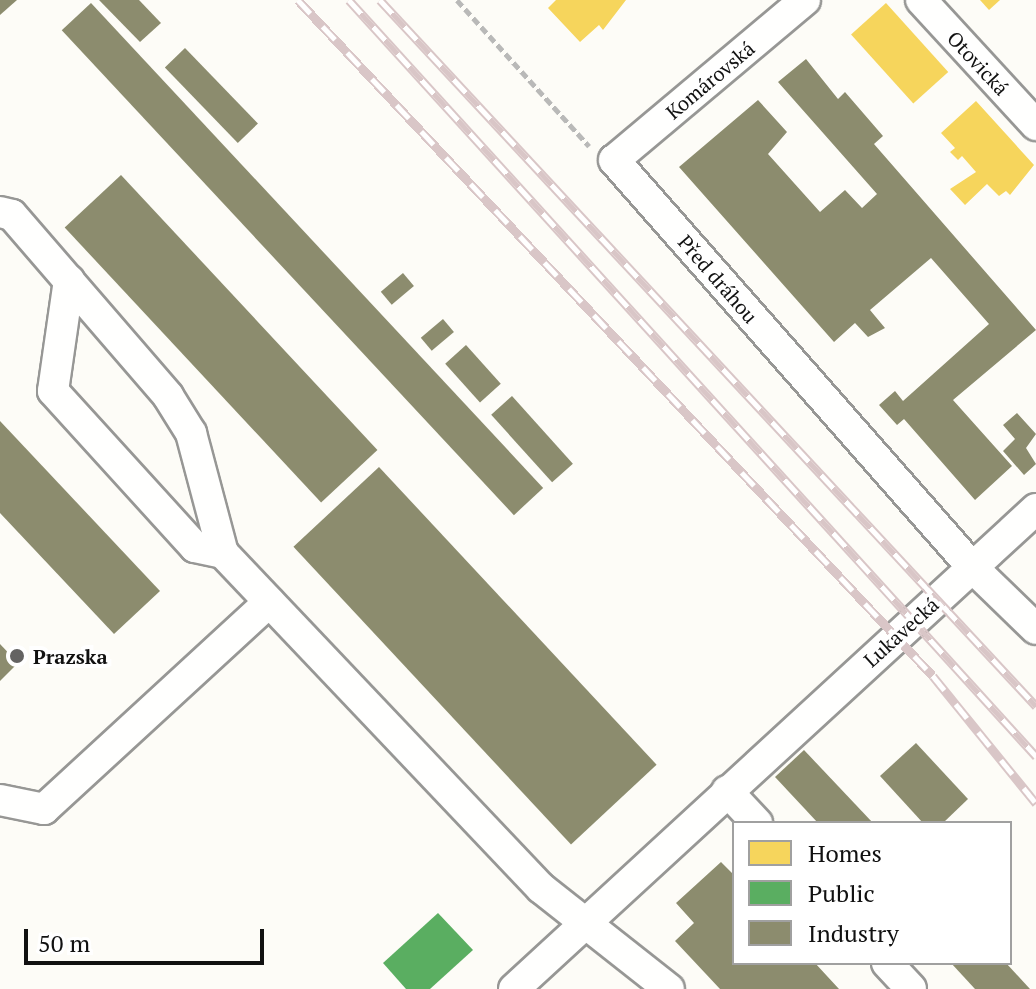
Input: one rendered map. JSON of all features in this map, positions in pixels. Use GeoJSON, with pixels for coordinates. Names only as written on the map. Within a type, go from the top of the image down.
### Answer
{"type":"FeatureCollection","features":[{"type":"Feature","properties":{"kind":"street","name":"Komárovská"},"geometry":{"type":"LineString","coordinates":[[614,160],[805,0]]}},
{"type":"Feature","properties":{"kind":"street","name":"Otovická"},"geometry":{"type":"LineString","coordinates":[[921,0],[1036,125]]}},
{"type":"Feature","properties":{"kind":"street","name":"Před dráhou"},"geometry":{"type":"LineString","coordinates":[[614,160],[972,567],[1036,629]]}},
{"type":"Feature","properties":{"kind":"street"},"geometry":{"type":"LineString","coordinates":[[0,212],[12,215],[168,396],[191,433],[223,553],[541,888],[586,922],[638,976],[669,989]]}},
{"type":"Feature","properties":{"kind":"street"},"geometry":{"type":"LineString","coordinates":[[69,280],[53,391],[195,547],[223,553]]}},
{"type":"Feature","properties":{"kind":"street","name":"Lukavecká"},"geometry":{"type":"LineString","coordinates":[[514,989],[1036,509]]}},
{"type":"Feature","properties":{"kind":"street"},"geometry":{"type":"LineString","coordinates":[[0,800],[44,809],[269,602]]}},
{"type":"Feature","properties":{"kind":"street"},"geometry":{"type":"LineString","coordinates":[[727,791],[755,821]]}},
{"type":"Feature","properties":{"kind":"street"},"geometry":{"type":"LineString","coordinates":[[889,965],[911,989]]}},
{"type":"Feature","properties":{"kind":"path"},"geometry":{"type":"LineString","coordinates":[[457,0],[582,142],[614,160]]}},
{"type":"Feature","properties":{"kind":"building: Homes"},"geometry":{"type":"Polygon","coordinates":[[[556,0],[626,0],[603,30],[599,25],[580,42],[548,8],[556,0]]]}},
{"type":"Feature","properties":{"kind":"building: Homes"},"geometry":{"type":"Polygon","coordinates":[[[980,0],[1000,0],[989,10],[980,0]]]}},
{"type":"Feature","properties":{"kind":"building: Homes"},"geometry":{"type":"Polygon","coordinates":[[[886,3],[948,72],[913,104],[851,34],[886,3]]]}},
{"type":"Feature","properties":{"kind":"building: Homes"},"geometry":{"type":"Polygon","coordinates":[[[976,101],[1034,165],[1010,195],[1006,191],[999,196],[987,184],[965,205],[950,189],[976,172],[962,156],[958,160],[950,152],[955,148],[941,133],[976,101]]]}},
{"type":"Feature","properties":{"kind":"building: Public"},"geometry":{"type":"Polygon","coordinates":[[[438,913],[473,950],[430,989],[406,989],[383,963],[438,913]]]}},
{"type":"Feature","properties":{"kind":"building: Industry"},"geometry":{"type":"Polygon","coordinates":[[[0,0],[17,0],[0,15],[0,0]]]}},
{"type":"Feature","properties":{"kind":"building: Industry"},"geometry":{"type":"Polygon","coordinates":[[[99,0],[139,0],[161,23],[140,42],[99,0]]]}},
{"type":"Feature","properties":{"kind":"building: Industry"},"geometry":{"type":"Polygon","coordinates":[[[91,3],[543,488],[514,515],[62,30],[91,3]]]}},
{"type":"Feature","properties":{"kind":"building: Industry"},"geometry":{"type":"Polygon","coordinates":[[[185,48],[258,124],[238,143],[165,67],[185,48]]]}},
{"type":"Feature","properties":{"kind":"building: Industry"},"geometry":{"type":"Polygon","coordinates":[[[806,59],[838,99],[845,92],[883,136],[874,144],[1036,330],[953,400],[1012,466],[975,500],[904,419],[897,425],[879,405],[895,391],[903,401],[989,324],[931,258],[870,310],[885,328],[868,337],[855,323],[834,342],[679,167],[758,100],[787,132],[768,154],[820,212],[845,190],[862,208],[877,194],[778,82],[806,59]]]}},
{"type":"Feature","properties":{"kind":"building: Industry"},"geometry":{"type":"Polygon","coordinates":[[[121,175],[377,450],[321,503],[65,228],[121,175]]]}},
{"type":"Feature","properties":{"kind":"building: Industry"},"geometry":{"type":"Polygon","coordinates":[[[403,273],[414,286],[392,305],[381,292],[403,273]]]}},
{"type":"Feature","properties":{"kind":"building: Industry"},"geometry":{"type":"Polygon","coordinates":[[[443,319],[454,332],[432,351],[421,338],[443,319]]]}},
{"type":"Feature","properties":{"kind":"building: Industry"},"geometry":{"type":"Polygon","coordinates":[[[466,345],[501,384],[480,402],[445,364],[466,345]]]}},
{"type":"Feature","properties":{"kind":"building: Industry"},"geometry":{"type":"Polygon","coordinates":[[[512,396],[573,464],[552,482],[491,415],[512,396]]]}},
{"type":"Feature","properties":{"kind":"building: Industry"},"geometry":{"type":"Polygon","coordinates":[[[1017,413],[1036,434],[1026,448],[1036,464],[1024,475],[1003,451],[1015,439],[1003,425],[1017,413]]]}},
{"type":"Feature","properties":{"kind":"building: Industry"},"geometry":{"type":"Polygon","coordinates":[[[0,421],[160,591],[114,634],[0,513],[0,421]]]}},
{"type":"Feature","properties":{"kind":"building: Industry"},"geometry":{"type":"Polygon","coordinates":[[[379,467],[657,765],[571,844],[293,547],[379,467]]]}},
{"type":"Feature","properties":{"kind":"building: Industry"},"geometry":{"type":"Polygon","coordinates":[[[0,644],[18,663],[0,681],[0,644]]]}},
{"type":"Feature","properties":{"kind":"building: Industry"},"geometry":{"type":"Polygon","coordinates":[[[916,743],[968,799],[945,821],[921,821],[880,776],[916,743]]]}},
{"type":"Feature","properties":{"kind":"building: Industry"},"geometry":{"type":"Polygon","coordinates":[[[804,750],[871,821],[816,821],[775,777],[804,750]]]}},
{"type":"Feature","properties":{"kind":"building: Industry"},"geometry":{"type":"Polygon","coordinates":[[[721,862],[732,873],[732,965],[817,965],[839,989],[720,989],[675,941],[694,923],[676,903],[721,862]]]}},
{"type":"Feature","properties":{"kind":"building: Industry"},"geometry":{"type":"Polygon","coordinates":[[[953,965],[1008,965],[1030,989],[975,989],[953,965]]]}},
{"type":"Feature","properties":{"kind":"railway"},"geometry":{"type":"LineString","coordinates":[[298,0],[933,676],[1036,803]]}},
{"type":"Feature","properties":{"kind":"railway"},"geometry":{"type":"LineString","coordinates":[[349,0],[1036,756]]}},
{"type":"Feature","properties":{"kind":"railway"},"geometry":{"type":"LineString","coordinates":[[380,0],[1036,706]]}},
{"type":"Feature","properties":{"kind":"place","name":"Prazska"},"geometry":{"type":"Point","coordinates":[17,656]}}]}
